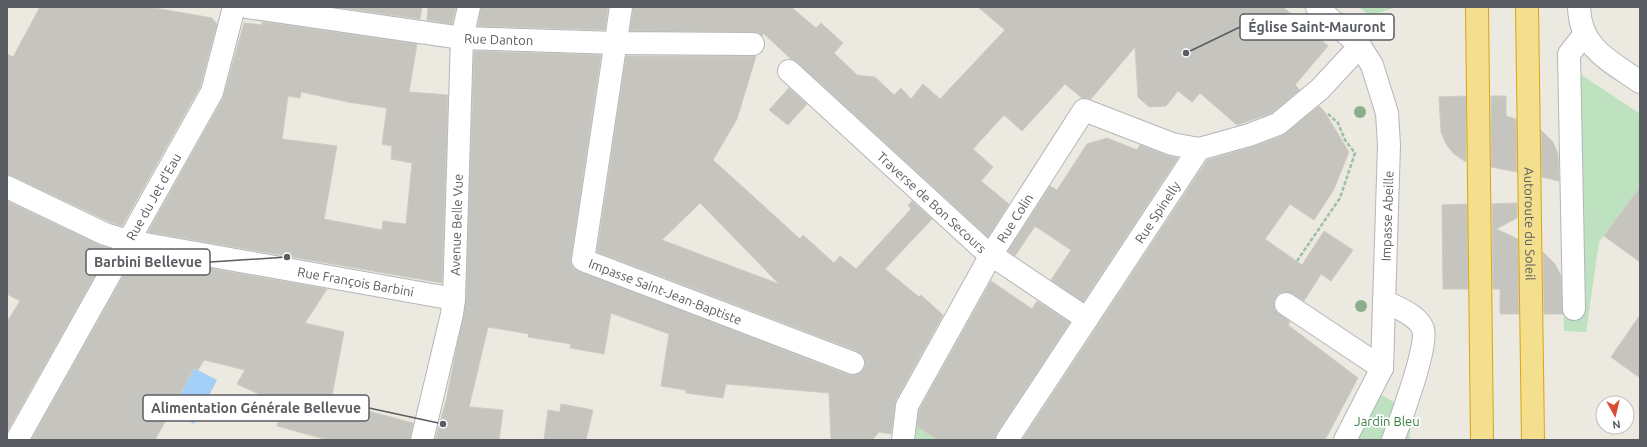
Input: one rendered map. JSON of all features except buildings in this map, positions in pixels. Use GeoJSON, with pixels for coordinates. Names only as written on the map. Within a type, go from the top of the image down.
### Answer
{"type":"FeatureCollection","features":[{"type":"Feature","properties":{"kind":"highway"},"geometry":{"type":"LineString","coordinates":[[1477,7],[1482,430]]}},
{"type":"Feature","properties":{"kind":"highway","name":"Autoroute du Soleil"},"geometry":{"type":"LineString","coordinates":[[1528,7],[1533,440]]}},
{"type":"Feature","properties":{"kind":"street","name":"Rue du Jet d'Eau"},"geometry":{"type":"LineString","coordinates":[[17,440],[212,92],[234,7]]}},
{"type":"Feature","properties":{"kind":"street","name":"Rue Danton"},"geometry":{"type":"LineString","coordinates":[[247,7],[462,38],[616,43],[753,44]]}},
{"type":"Feature","properties":{"kind":"street","name":"Avenue Belle Vue"},"geometry":{"type":"LineString","coordinates":[[422,440],[452,314],[454,299],[462,38],[469,7]]}},
{"type":"Feature","properties":{"kind":"street","name":"Impasse Saint-Jean-Baptiste"},"geometry":{"type":"LineString","coordinates":[[621,7],[583,260],[853,363]]}},
{"type":"Feature","properties":{"kind":"street","name":"Impasse Abeille"},"geometry":{"type":"LineString","coordinates":[[1317,7],[1360,46],[1372,65],[1387,112],[1389,145],[1382,368],[1345,440]]}},
{"type":"Feature","properties":{"kind":"street"},"geometry":{"type":"LineString","coordinates":[[1579,7],[1579,18],[1584,35],[1595,49],[1640,82]]}},
{"type":"Feature","properties":{"kind":"street"},"geometry":{"type":"LineString","coordinates":[[1574,309],[1570,54],[1584,35]]}},
{"type":"Feature","properties":{"kind":"street"},"geometry":{"type":"LineString","coordinates":[[1199,149],[1249,135],[1278,124],[1320,89],[1360,46]]}},
{"type":"Feature","properties":{"kind":"street","name":"Traverse de Bon Secours"},"geometry":{"type":"LineString","coordinates":[[789,72],[991,255],[1087,319]]}},
{"type":"Feature","properties":{"kind":"street","name":"Rue Colin"},"geometry":{"type":"LineString","coordinates":[[903,440],[907,406],[991,255],[1084,110],[1172,144],[1199,149]]}},
{"type":"Feature","properties":{"kind":"street","name":"Rue Spinelly"},"geometry":{"type":"LineString","coordinates":[[1007,440],[1199,149]]}},
{"type":"Feature","properties":{"kind":"street","name":"Rue François Barbini"},"geometry":{"type":"LineString","coordinates":[[7,187],[105,234],[128,241],[454,299]]}},
{"type":"Feature","properties":{"kind":"street"},"geometry":{"type":"LineString","coordinates":[[1384,301],[1413,317],[1424,329],[1424,342],[1405,408],[1393,440]]}},
{"type":"Feature","properties":{"kind":"street"},"geometry":{"type":"LineString","coordinates":[[1286,304],[1382,368]]}},
{"type":"Feature","properties":{"kind":"path"},"geometry":{"type":"LineString","coordinates":[[1297,261],[1340,198],[1355,153],[1345,140],[1338,123],[1328,114],[1320,89]]}},
{"type":"Feature","properties":{"kind":"green space"},"geometry":{"type":"Polygon","coordinates":[[[1359,7],[1396,7],[1370,16],[1359,7]]]}},
{"type":"Feature","properties":{"kind":"green space"},"geometry":{"type":"Polygon","coordinates":[[[1559,60],[1640,114],[1640,187],[1599,242],[1586,332],[1564,331],[1559,60]]]}},
{"type":"Feature","properties":{"kind":"green space","name":"Jardin Bleu"},"geometry":{"type":"Polygon","coordinates":[[[1380,394],[1410,412],[1410,440],[1355,440],[1380,394]]]}},
{"type":"Feature","properties":{"kind":"green space"},"geometry":{"type":"Polygon","coordinates":[[[909,421],[937,440],[907,440],[909,421]]]}},
{"type":"Feature","properties":{"kind":"water"},"geometry":{"type":"Polygon","coordinates":[[[194,368],[217,380],[194,424],[171,412],[194,368]]]}},
{"type":"Feature","properties":{"kind":"place","name":"Église Saint-Mauront"},"geometry":{"type":"Point","coordinates":[1186,53]}},
{"type":"Feature","properties":{"kind":"place","name":"Barbini Bellevue"},"geometry":{"type":"Point","coordinates":[287,257]}},
{"type":"Feature","properties":{"kind":"place","name":"Alimentation Générale Bellevue"},"geometry":{"type":"Point","coordinates":[443,424]}}]}
